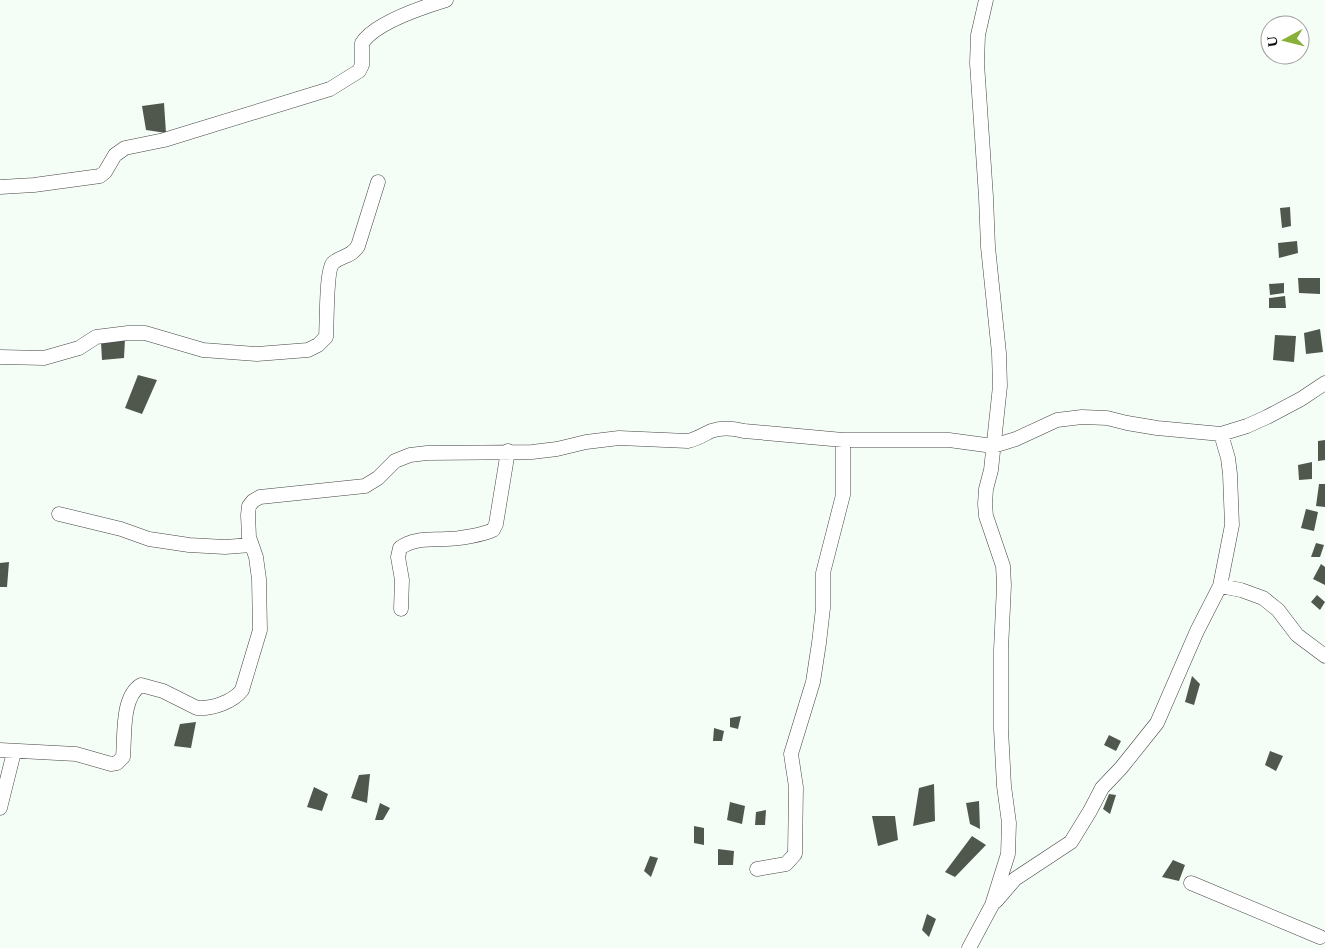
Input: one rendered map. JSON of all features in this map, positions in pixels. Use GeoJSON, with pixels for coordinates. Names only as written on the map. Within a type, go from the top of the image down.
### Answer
{"type":"FeatureCollection","features":[{"type":"Feature","properties":{"kind":"street"},"geometry":{"type":"LineString","coordinates":[[0,187],[34,186],[100,176],[105,172],[115,155],[125,148],[164,140],[330,89],[359,71],[362,65],[362,43],[376,28],[446,0]]}},
{"type":"Feature","properties":{"kind":"street"},"geometry":{"type":"LineString","coordinates":[[969,948],[992,905],[1008,854],[1009,823],[1004,786],[1001,729],[1003,566],[986,516],[985,504],[986,489],[991,470],[1000,386],[999,353],[988,247],[977,63],[978,35],[986,0]]}},
{"type":"Feature","properties":{"kind":"street"},"geometry":{"type":"LineString","coordinates":[[0,357],[44,358],[79,348],[96,337],[128,333],[144,333],[204,350],[257,354],[308,350],[318,345],[326,337],[331,267],[334,262],[354,252],[358,246],[378,182]]}},
{"type":"Feature","properties":{"kind":"street"},"geometry":{"type":"LineString","coordinates":[[0,750],[76,754],[111,764],[117,763],[123,757],[124,724],[127,709],[132,696],[141,685],[163,691],[197,708],[236,698],[242,690],[260,630],[259,579],[256,557],[248,537],[249,506],[260,497],[365,486],[378,478],[395,461],[410,455],[508,451],[532,452],[619,438],[688,440],[696,439],[711,431],[732,428],[744,431],[843,440],[949,440],[993,446],[1056,420],[1082,417],[1107,418],[1164,429],[1221,434],[1267,417],[1301,399],[1325,383]]}},
{"type":"Feature","properties":{"kind":"street"},"geometry":{"type":"LineString","coordinates":[[992,905],[1026,869],[1055,854],[1071,842],[1102,788],[1121,768],[1157,723],[1197,631],[1220,586],[1232,526],[1230,474],[1228,458],[1221,434]]}},
{"type":"Feature","properties":{"kind":"street"},"geometry":{"type":"LineString","coordinates":[[757,870],[786,864],[795,854],[796,787],[791,754],[812,682],[820,643],[823,573],[843,495],[843,440]]}},
{"type":"Feature","properties":{"kind":"street"},"geometry":{"type":"LineString","coordinates":[[401,609],[402,580],[398,557],[400,548],[417,540],[449,539],[493,530],[496,524],[508,451]]}},
{"type":"Feature","properties":{"kind":"street"},"geometry":{"type":"LineString","coordinates":[[59,514],[121,529],[149,539],[188,546],[225,547],[252,545]]}},
{"type":"Feature","properties":{"kind":"street"},"geometry":{"type":"LineString","coordinates":[[1220,586],[1241,590],[1263,598],[1278,610],[1297,635],[1325,656]]}},
{"type":"Feature","properties":{"kind":"street"},"geometry":{"type":"LineString","coordinates":[[0,808],[14,752]]}},
{"type":"Feature","properties":{"kind":"street"},"geometry":{"type":"LineString","coordinates":[[1191,883],[1319,939]]}},
{"type":"Feature","properties":{"kind":"building"},"geometry":{"type":"Polygon","coordinates":[[[164,103],[166,133],[146,130],[142,106],[164,103]]]}},
{"type":"Feature","properties":{"kind":"building"},"geometry":{"type":"Polygon","coordinates":[[[1290,207],[1291,226],[1282,228],[1280,208],[1290,207]]]}},
{"type":"Feature","properties":{"kind":"building"},"geometry":{"type":"Polygon","coordinates":[[[1297,241],[1298,253],[1279,258],[1278,243],[1297,241]]]}},
{"type":"Feature","properties":{"kind":"building"},"geometry":{"type":"Polygon","coordinates":[[[1298,278],[1320,278],[1320,294],[1299,293],[1298,278]]]}},
{"type":"Feature","properties":{"kind":"building"},"geometry":{"type":"Polygon","coordinates":[[[1284,283],[1284,293],[1270,295],[1269,284],[1284,283]]]}},
{"type":"Feature","properties":{"kind":"building"},"geometry":{"type":"Polygon","coordinates":[[[1285,296],[1286,308],[1269,308],[1269,298],[1285,296]]]}},
{"type":"Feature","properties":{"kind":"building"},"geometry":{"type":"Polygon","coordinates":[[[1320,329],[1323,352],[1306,354],[1304,333],[1320,329]]]}},
{"type":"Feature","properties":{"kind":"building"},"geometry":{"type":"Polygon","coordinates":[[[1275,335],[1296,336],[1294,362],[1273,360],[1275,335]]]}},
{"type":"Feature","properties":{"kind":"building"},"geometry":{"type":"Polygon","coordinates":[[[125,339],[124,358],[102,360],[101,342],[125,339]]]}},
{"type":"Feature","properties":{"kind":"building"},"geometry":{"type":"Polygon","coordinates":[[[138,375],[157,380],[142,414],[125,408],[138,375]]]}},
{"type":"Feature","properties":{"kind":"building"},"geometry":{"type":"Polygon","coordinates":[[[1325,440],[1325,460],[1318,461],[1318,441],[1325,440]]]}},
{"type":"Feature","properties":{"kind":"building"},"geometry":{"type":"Polygon","coordinates":[[[1312,462],[1312,479],[1299,480],[1298,465],[1312,462]]]}},
{"type":"Feature","properties":{"kind":"building"},"geometry":{"type":"Polygon","coordinates":[[[1319,484],[1325,484],[1325,507],[1316,506],[1319,484]]]}},
{"type":"Feature","properties":{"kind":"building"},"geometry":{"type":"Polygon","coordinates":[[[1306,509],[1318,512],[1314,531],[1301,528],[1306,509]]]}},
{"type":"Feature","properties":{"kind":"building"},"geometry":{"type":"Polygon","coordinates":[[[1316,543],[1324,545],[1320,557],[1311,557],[1316,543]]]}},
{"type":"Feature","properties":{"kind":"building"},"geometry":{"type":"Polygon","coordinates":[[[9,562],[7,587],[0,587],[0,563],[9,562]]]}},
{"type":"Feature","properties":{"kind":"building"},"geometry":{"type":"Polygon","coordinates":[[[1321,564],[1325,567],[1325,585],[1313,579],[1321,564]]]}},
{"type":"Feature","properties":{"kind":"building"},"geometry":{"type":"Polygon","coordinates":[[[1317,595],[1325,602],[1320,610],[1311,602],[1317,595]]]}},
{"type":"Feature","properties":{"kind":"building"},"geometry":{"type":"Polygon","coordinates":[[[1192,676],[1200,684],[1194,705],[1185,702],[1192,676]]]}},
{"type":"Feature","properties":{"kind":"building"},"geometry":{"type":"Polygon","coordinates":[[[741,716],[738,729],[730,727],[730,718],[741,716]]]}},
{"type":"Feature","properties":{"kind":"building"},"geometry":{"type":"Polygon","coordinates":[[[196,722],[191,748],[174,746],[180,724],[196,722]]]}},
{"type":"Feature","properties":{"kind":"building"},"geometry":{"type":"Polygon","coordinates":[[[714,728],[724,731],[722,741],[713,741],[714,728]]]}},
{"type":"Feature","properties":{"kind":"building"},"geometry":{"type":"Polygon","coordinates":[[[1109,735],[1121,741],[1116,751],[1104,745],[1109,735]]]}},
{"type":"Feature","properties":{"kind":"building"},"geometry":{"type":"Polygon","coordinates":[[[1270,751],[1283,756],[1276,771],[1265,765],[1270,751]]]}},
{"type":"Feature","properties":{"kind":"building"},"geometry":{"type":"Polygon","coordinates":[[[370,774],[367,803],[351,798],[359,775],[370,774]]]}},
{"type":"Feature","properties":{"kind":"building"},"geometry":{"type":"Polygon","coordinates":[[[934,784],[935,821],[913,826],[919,788],[934,784]]]}},
{"type":"Feature","properties":{"kind":"building"},"geometry":{"type":"Polygon","coordinates":[[[314,787],[328,794],[322,811],[307,807],[314,787]]]}},
{"type":"Feature","properties":{"kind":"building"},"geometry":{"type":"Polygon","coordinates":[[[1109,794],[1116,795],[1110,814],[1103,809],[1109,794]]]}},
{"type":"Feature","properties":{"kind":"building"},"geometry":{"type":"Polygon","coordinates":[[[979,801],[980,829],[970,824],[966,803],[979,801]]]}},
{"type":"Feature","properties":{"kind":"building"},"geometry":{"type":"Polygon","coordinates":[[[730,802],[745,806],[742,824],[727,820],[730,802]]]}},
{"type":"Feature","properties":{"kind":"building"},"geometry":{"type":"Polygon","coordinates":[[[380,803],[390,808],[383,820],[375,820],[380,803]]]}},
{"type":"Feature","properties":{"kind":"building"},"geometry":{"type":"Polygon","coordinates":[[[766,810],[765,825],[755,825],[756,812],[766,810]]]}},
{"type":"Feature","properties":{"kind":"building"},"geometry":{"type":"Polygon","coordinates":[[[872,816],[895,816],[898,840],[878,846],[872,816]]]}},
{"type":"Feature","properties":{"kind":"building"},"geometry":{"type":"Polygon","coordinates":[[[694,826],[704,828],[704,845],[694,843],[694,826]]]}},
{"type":"Feature","properties":{"kind":"building"},"geometry":{"type":"Polygon","coordinates":[[[972,836],[986,845],[955,877],[945,872],[972,836]]]}},
{"type":"Feature","properties":{"kind":"building"},"geometry":{"type":"Polygon","coordinates":[[[718,849],[734,851],[733,865],[718,865],[718,849]]]}},
{"type":"Feature","properties":{"kind":"building"},"geometry":{"type":"Polygon","coordinates":[[[650,856],[658,858],[651,877],[644,871],[650,856]]]}},
{"type":"Feature","properties":{"kind":"building"},"geometry":{"type":"Polygon","coordinates":[[[1173,860],[1185,865],[1179,881],[1162,877],[1173,860]]]}},
{"type":"Feature","properties":{"kind":"building"},"geometry":{"type":"Polygon","coordinates":[[[927,914],[936,919],[929,937],[922,930],[927,914]]]}}]}
